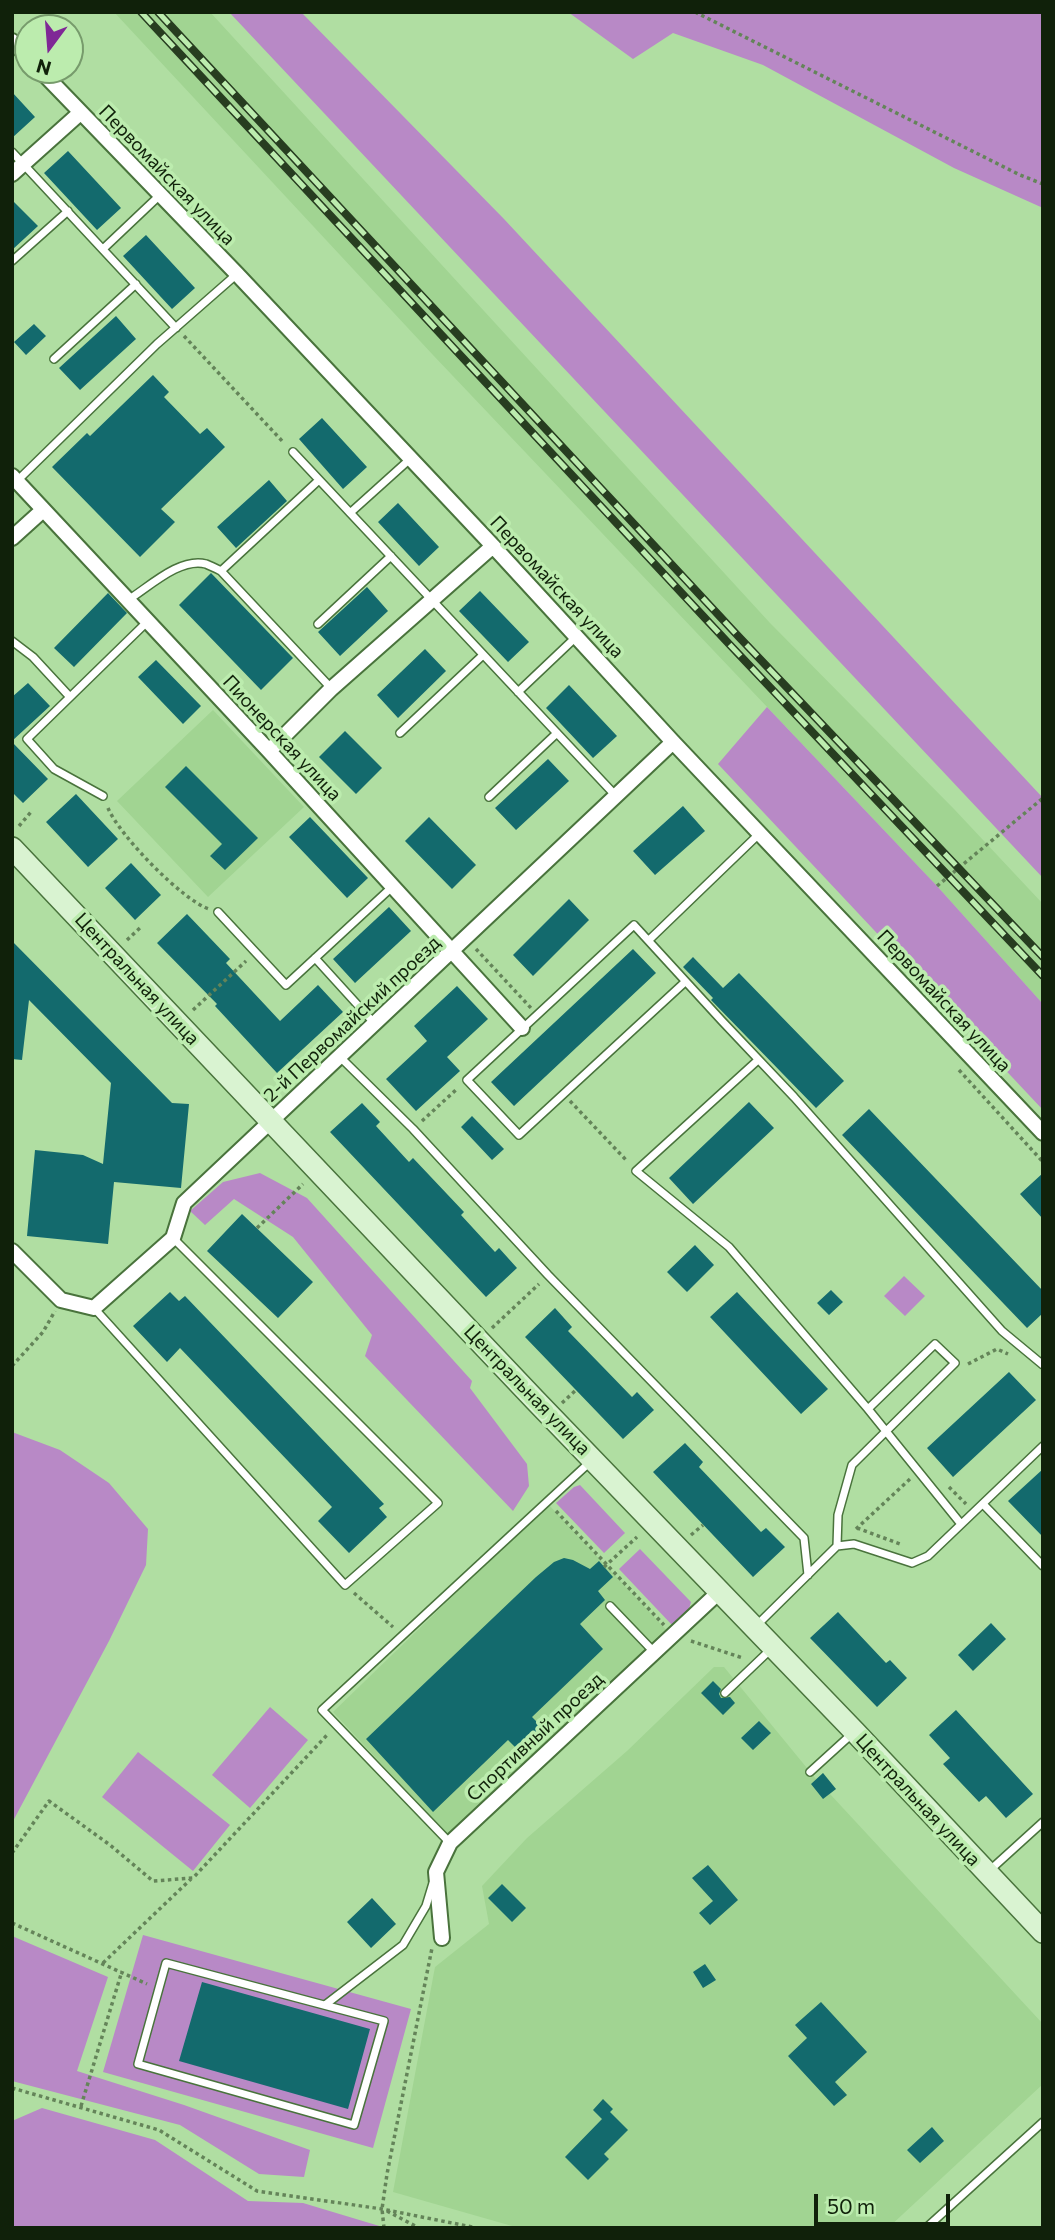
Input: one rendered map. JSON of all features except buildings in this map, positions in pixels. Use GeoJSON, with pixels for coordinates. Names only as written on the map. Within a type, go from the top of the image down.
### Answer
{"type":"FeatureCollection","features":[{"type":"Feature","properties":{"kind":"main road","name":"Центральная улица"},"geometry":{"type":"LineString","coordinates":[[12,848],[1043,1932]]}},
{"type":"Feature","properties":{"kind":"street","name":"Первомайская улица"},"geometry":{"type":"LineString","coordinates":[[53,84],[237,274],[673,742],[1043,1133]]}},
{"type":"Feature","properties":{"kind":"street"},"geometry":{"type":"LineString","coordinates":[[12,174],[80,113]]}},
{"type":"Feature","properties":{"kind":"street","name":"Пионерская улица"},"geometry":{"type":"LineString","coordinates":[[15,479],[522,1028]]}},
{"type":"Feature","properties":{"kind":"street"},"geometry":{"type":"LineString","coordinates":[[12,538],[43,510]]}},
{"type":"Feature","properties":{"kind":"street"},"geometry":{"type":"LineString","coordinates":[[269,751],[331,689],[493,546]]}},
{"type":"Feature","properties":{"kind":"street","name":"2-й Первомайский проезд"},"geometry":{"type":"LineString","coordinates":[[173,1238],[184,1203],[673,742]]}},
{"type":"Feature","properties":{"kind":"street"},"geometry":{"type":"LineString","coordinates":[[12,1251],[61,1300],[94,1308],[173,1238]]}},
{"type":"Feature","properties":{"kind":"street","name":"Спортивный проезд"},"geometry":{"type":"LineString","coordinates":[[436,1872],[450,1843],[719,1592]]}},
{"type":"Feature","properties":{"kind":"street"},"geometry":{"type":"LineString","coordinates":[[436,1872],[443,1938]]}},
{"type":"Feature","properties":{"kind":"lane"},"geometry":{"type":"LineString","coordinates":[[12,152],[176,328]]}},
{"type":"Feature","properties":{"kind":"lane"},"geometry":{"type":"LineString","coordinates":[[103,249],[160,195]]}},
{"type":"Feature","properties":{"kind":"lane"},"geometry":{"type":"LineString","coordinates":[[12,261],[68,211]]}},
{"type":"Feature","properties":{"kind":"lane"},"geometry":{"type":"LineString","coordinates":[[15,479],[237,274]]}},
{"type":"Feature","properties":{"kind":"lane"},"geometry":{"type":"LineString","coordinates":[[54,359],[136,284]]}},
{"type":"Feature","properties":{"kind":"lane"},"geometry":{"type":"LineString","coordinates":[[293,452],[616,796]]}},
{"type":"Feature","properties":{"kind":"lane"},"geometry":{"type":"LineString","coordinates":[[350,513],[410,459]]}},
{"type":"Feature","properties":{"kind":"lane"},"geometry":{"type":"LineString","coordinates":[[221,571],[319,480]]}},
{"type":"Feature","properties":{"kind":"lane"},"geometry":{"type":"LineString","coordinates":[[318,624],[391,556]]}},
{"type":"Feature","properties":{"kind":"lane"},"geometry":{"type":"LineString","coordinates":[[128,600],[175,569],[205,563],[221,571],[331,689]]}},
{"type":"Feature","properties":{"kind":"lane"},"geometry":{"type":"LineString","coordinates":[[103,796],[54,769],[27,739],[148,621]]}},
{"type":"Feature","properties":{"kind":"lane"},"geometry":{"type":"LineString","coordinates":[[518,692],[577,637]]}},
{"type":"Feature","properties":{"kind":"lane"},"geometry":{"type":"LineString","coordinates":[[12,640],[33,657],[70,697]]}},
{"type":"Feature","properties":{"kind":"lane"},"geometry":{"type":"LineString","coordinates":[[400,733],[483,655]]}},
{"type":"Feature","properties":{"kind":"lane"},"geometry":{"type":"LineString","coordinates":[[489,797],[557,733]]}},
{"type":"Feature","properties":{"kind":"lane"},"geometry":{"type":"LineString","coordinates":[[649,940],[760,833]]}},
{"type":"Feature","properties":{"kind":"lane"},"geometry":{"type":"LineString","coordinates":[[218,912],[286,985],[392,887]]}},
{"type":"Feature","properties":{"kind":"lane"},"geometry":{"type":"LineString","coordinates":[[685,982],[519,1135],[467,1080],[634,925],[794,1097],[1002,1331],[1042,1363]]}},
{"type":"Feature","properties":{"kind":"lane"},"geometry":{"type":"LineString","coordinates":[[314,958],[375,1024]]}},
{"type":"Feature","properties":{"kind":"lane"},"geometry":{"type":"LineString","coordinates":[[340,1057],[413,1129],[548,1275],[804,1538],[808,1575]]}},
{"type":"Feature","properties":{"kind":"lane"},"geometry":{"type":"LineString","coordinates":[[758,1060],[636,1171],[730,1247],[868,1409],[961,1524]]}},
{"type":"Feature","properties":{"kind":"lane"},"geometry":{"type":"LineString","coordinates":[[94,1308],[345,1585],[438,1503],[173,1238]]}},
{"type":"Feature","properties":{"kind":"lane"},"geometry":{"type":"LineString","coordinates":[[837,1546],[838,1515],[852,1465],[955,1363],[935,1344],[868,1409]]}},
{"type":"Feature","properties":{"kind":"lane"},"geometry":{"type":"LineString","coordinates":[[754,1628],[837,1546],[855,1544],[912,1563],[928,1556],[1043,1446]]}},
{"type":"Feature","properties":{"kind":"lane"},"geometry":{"type":"LineString","coordinates":[[450,1843],[322,1710],[593,1459]]}},
{"type":"Feature","properties":{"kind":"lane"},"geometry":{"type":"LineString","coordinates":[[983,1504],[1043,1566]]}},
{"type":"Feature","properties":{"kind":"lane"},"geometry":{"type":"LineString","coordinates":[[610,1606],[655,1652]]}},
{"type":"Feature","properties":{"kind":"lane"},"geometry":{"type":"LineString","coordinates":[[725,1693],[773,1647]]}},
{"type":"Feature","properties":{"kind":"lane"},"geometry":{"type":"LineString","coordinates":[[810,1772],[855,1732]]}},
{"type":"Feature","properties":{"kind":"lane"},"geometry":{"type":"LineString","coordinates":[[986,1873],[1043,1822]]}},
{"type":"Feature","properties":{"kind":"lane"},"geometry":{"type":"LineString","coordinates":[[325,2005],[403,1945],[426,1906],[436,1872]]}},
{"type":"Feature","properties":{"kind":"lane"},"geometry":{"type":"LineString","coordinates":[[166,1963],[384,2021],[354,2125],[138,2064],[159,1990],[166,1963]]}},
{"type":"Feature","properties":{"kind":"lane"},"geometry":{"type":"LineString","coordinates":[[926,2228],[1043,2122]]}},
{"type":"Feature","properties":{"kind":"path"},"geometry":{"type":"LineString","coordinates":[[695,12],[1020,176],[1043,184]]}},
{"type":"Feature","properties":{"kind":"path"},"geometry":{"type":"LineString","coordinates":[[176,328],[293,452]]}},
{"type":"Feature","properties":{"kind":"path"},"geometry":{"type":"LineString","coordinates":[[103,796],[111,815],[123,832],[181,892],[197,905],[218,912]]}},
{"type":"Feature","properties":{"kind":"path"},"geometry":{"type":"LineString","coordinates":[[937,886],[1043,799]]}},
{"type":"Feature","properties":{"kind":"path"},"geometry":{"type":"LineString","coordinates":[[19,826],[31,812]]}},
{"type":"Feature","properties":{"kind":"path"},"geometry":{"type":"LineString","coordinates":[[127,940],[141,927]]}},
{"type":"Feature","properties":{"kind":"path"},"geometry":{"type":"LineString","coordinates":[[466,938],[537,1014]]}},
{"type":"Feature","properties":{"kind":"path"},"geometry":{"type":"LineString","coordinates":[[192,1012],[256,952]]}},
{"type":"Feature","properties":{"kind":"path"},"geometry":{"type":"LineString","coordinates":[[413,1129],[467,1080]]}},
{"type":"Feature","properties":{"kind":"path"},"geometry":{"type":"LineString","coordinates":[[563,1093],[636,1171]]}},
{"type":"Feature","properties":{"kind":"path"},"geometry":{"type":"LineString","coordinates":[[257,1228],[303,1184]]}},
{"type":"Feature","properties":{"kind":"path"},"geometry":{"type":"LineString","coordinates":[[492,1328],[548,1275]]}},
{"type":"Feature","properties":{"kind":"path"},"geometry":{"type":"LineString","coordinates":[[12,1366],[43,1332],[61,1300]]}},
{"type":"Feature","properties":{"kind":"path"},"geometry":{"type":"LineString","coordinates":[[962,1370],[972,1361],[997,1349],[1016,1357]]}},
{"type":"Feature","properties":{"kind":"path"},"geometry":{"type":"LineString","coordinates":[[562,1402],[576,1390]]}},
{"type":"Feature","properties":{"kind":"path"},"geometry":{"type":"LineString","coordinates":[[837,1546],[918,1472]]}},
{"type":"Feature","properties":{"kind":"path"},"geometry":{"type":"LineString","coordinates":[[943,1480],[968,1506]]}},
{"type":"Feature","properties":{"kind":"path"},"geometry":{"type":"LineString","coordinates":[[547,1502],[673,1635],[757,1662]]}},
{"type":"Feature","properties":{"kind":"path"},"geometry":{"type":"LineString","coordinates":[[690,1536],[703,1525]]}},
{"type":"Feature","properties":{"kind":"path"},"geometry":{"type":"LineString","coordinates":[[606,1566],[637,1537]]}},
{"type":"Feature","properties":{"kind":"path"},"geometry":{"type":"LineString","coordinates":[[345,1585],[402,1636]]}},
{"type":"Feature","properties":{"kind":"path"},"geometry":{"type":"LineString","coordinates":[[103,1963],[193,1878],[336,1725]]}},
{"type":"Feature","properties":{"kind":"path"},"geometry":{"type":"LineString","coordinates":[[12,1853],[49,1801],[110,1844],[153,1881],[193,1878]]}},
{"type":"Feature","properties":{"kind":"path"},"geometry":{"type":"LineString","coordinates":[[12,1923],[159,1990]]}},
{"type":"Feature","properties":{"kind":"path"},"geometry":{"type":"LineString","coordinates":[[384,2228],[382,2209],[387,2174],[431,1949],[443,1938]]}},
{"type":"Feature","properties":{"kind":"path"},"geometry":{"type":"LineString","coordinates":[[81,2106],[122,1971]]}},
{"type":"Feature","properties":{"kind":"path"},"geometry":{"type":"LineString","coordinates":[[12,2088],[159,2130],[257,2191],[382,2209],[477,2228]]}},
{"type":"Feature","properties":{"kind":"path"},"geometry":{"type":"LineString","coordinates":[[382,2209],[419,2228]]}},
{"type":"Feature","properties":{"kind":"shaded area"},"geometry":{"type":"Polygon","coordinates":[[[114,12],[210,12],[770,623],[954,809],[1043,904],[1043,1004],[937,886],[433,355],[114,12]]]}},
{"type":"Feature","properties":{"kind":"shaded area"},"geometry":{"type":"Polygon","coordinates":[[[229,12],[301,12],[504,219],[1043,798],[1043,878],[229,12]]]}},
{"type":"Feature","properties":{"kind":"shaded area"},"geometry":{"type":"Polygon","coordinates":[[[568,12],[1043,12],[1043,208],[954,168],[763,65],[673,33],[633,59],[568,12]]]}},
{"type":"Feature","properties":{"kind":"shaded area"},"geometry":{"type":"Polygon","coordinates":[[[767,707],[937,886],[1043,1004],[1043,1110],[718,764],[767,707]]]}},
{"type":"Feature","properties":{"kind":"shaded area"},"geometry":{"type":"Polygon","coordinates":[[[213,710],[304,807],[208,897],[117,801],[213,710]]]}},
{"type":"Feature","properties":{"kind":"shaded area"},"geometry":{"type":"Polygon","coordinates":[[[260,1173],[307,1198],[472,1381],[470,1388],[527,1464],[529,1486],[513,1511],[365,1356],[372,1335],[293,1237],[234,1199],[205,1225],[190,1211],[223,1182],[260,1173]]]}},
{"type":"Feature","properties":{"kind":"shaded area"},"geometry":{"type":"Polygon","coordinates":[[[904,1276],[925,1296],[905,1316],[884,1296],[904,1276]]]}},
{"type":"Feature","properties":{"kind":"shaded area"},"geometry":{"type":"Polygon","coordinates":[[[12,1432],[60,1450],[109,1483],[148,1529],[146,1565],[109,1641],[12,1823],[12,1432]]]}},
{"type":"Feature","properties":{"kind":"shaded area"},"geometry":{"type":"Polygon","coordinates":[[[580,1485],[625,1533],[604,1553],[556,1503],[580,1485]]]}},
{"type":"Feature","properties":{"kind":"shaded area"},"geometry":{"type":"Polygon","coordinates":[[[548,1504],[670,1634],[448,1835],[333,1712],[548,1504]]]}},
{"type":"Feature","properties":{"kind":"shaded area"},"geometry":{"type":"Polygon","coordinates":[[[640,1549],[691,1602],[689,1609],[672,1625],[619,1569],[640,1549]]]}},
{"type":"Feature","properties":{"kind":"shaded area"},"geometry":{"type":"Polygon","coordinates":[[[714,1667],[724,1667],[816,1779],[823,1773],[836,1789],[830,1794],[1043,2024],[1043,2084],[888,2228],[519,2228],[393,2192],[435,1967],[489,1924],[482,1886],[527,1838],[627,1751],[714,1667]]]}},
{"type":"Feature","properties":{"kind":"shaded area"},"geometry":{"type":"Polygon","coordinates":[[[270,1707],[308,1740],[250,1808],[212,1775],[270,1707]]]}},
{"type":"Feature","properties":{"kind":"shaded area"},"geometry":{"type":"Polygon","coordinates":[[[138,1752],[230,1825],[193,1871],[102,1797],[138,1752]]]}},
{"type":"Feature","properties":{"kind":"shaded area"},"geometry":{"type":"Polygon","coordinates":[[[143,1935],[411,2009],[373,2148],[103,2072],[143,1935]]]}},
{"type":"Feature","properties":{"kind":"shaded area"},"geometry":{"type":"Polygon","coordinates":[[[12,1936],[108,1977],[77,2071],[184,2105],[310,2150],[304,2177],[259,2174],[180,2125],[12,2081],[12,1936]]]}},
{"type":"Feature","properties":{"kind":"shaded area"},"geometry":{"type":"Polygon","coordinates":[[[42,2108],[155,2140],[248,2201],[303,2203],[386,2228],[12,2228],[12,2121],[42,2108]]]}},
{"type":"Feature","properties":{"kind":"railway"},"geometry":{"type":"LineString","coordinates":[[141,12],[730,645],[1043,976]]}},
{"type":"Feature","properties":{"kind":"railway"},"geometry":{"type":"LineString","coordinates":[[158,12],[739,637],[1043,957]]}}]}
